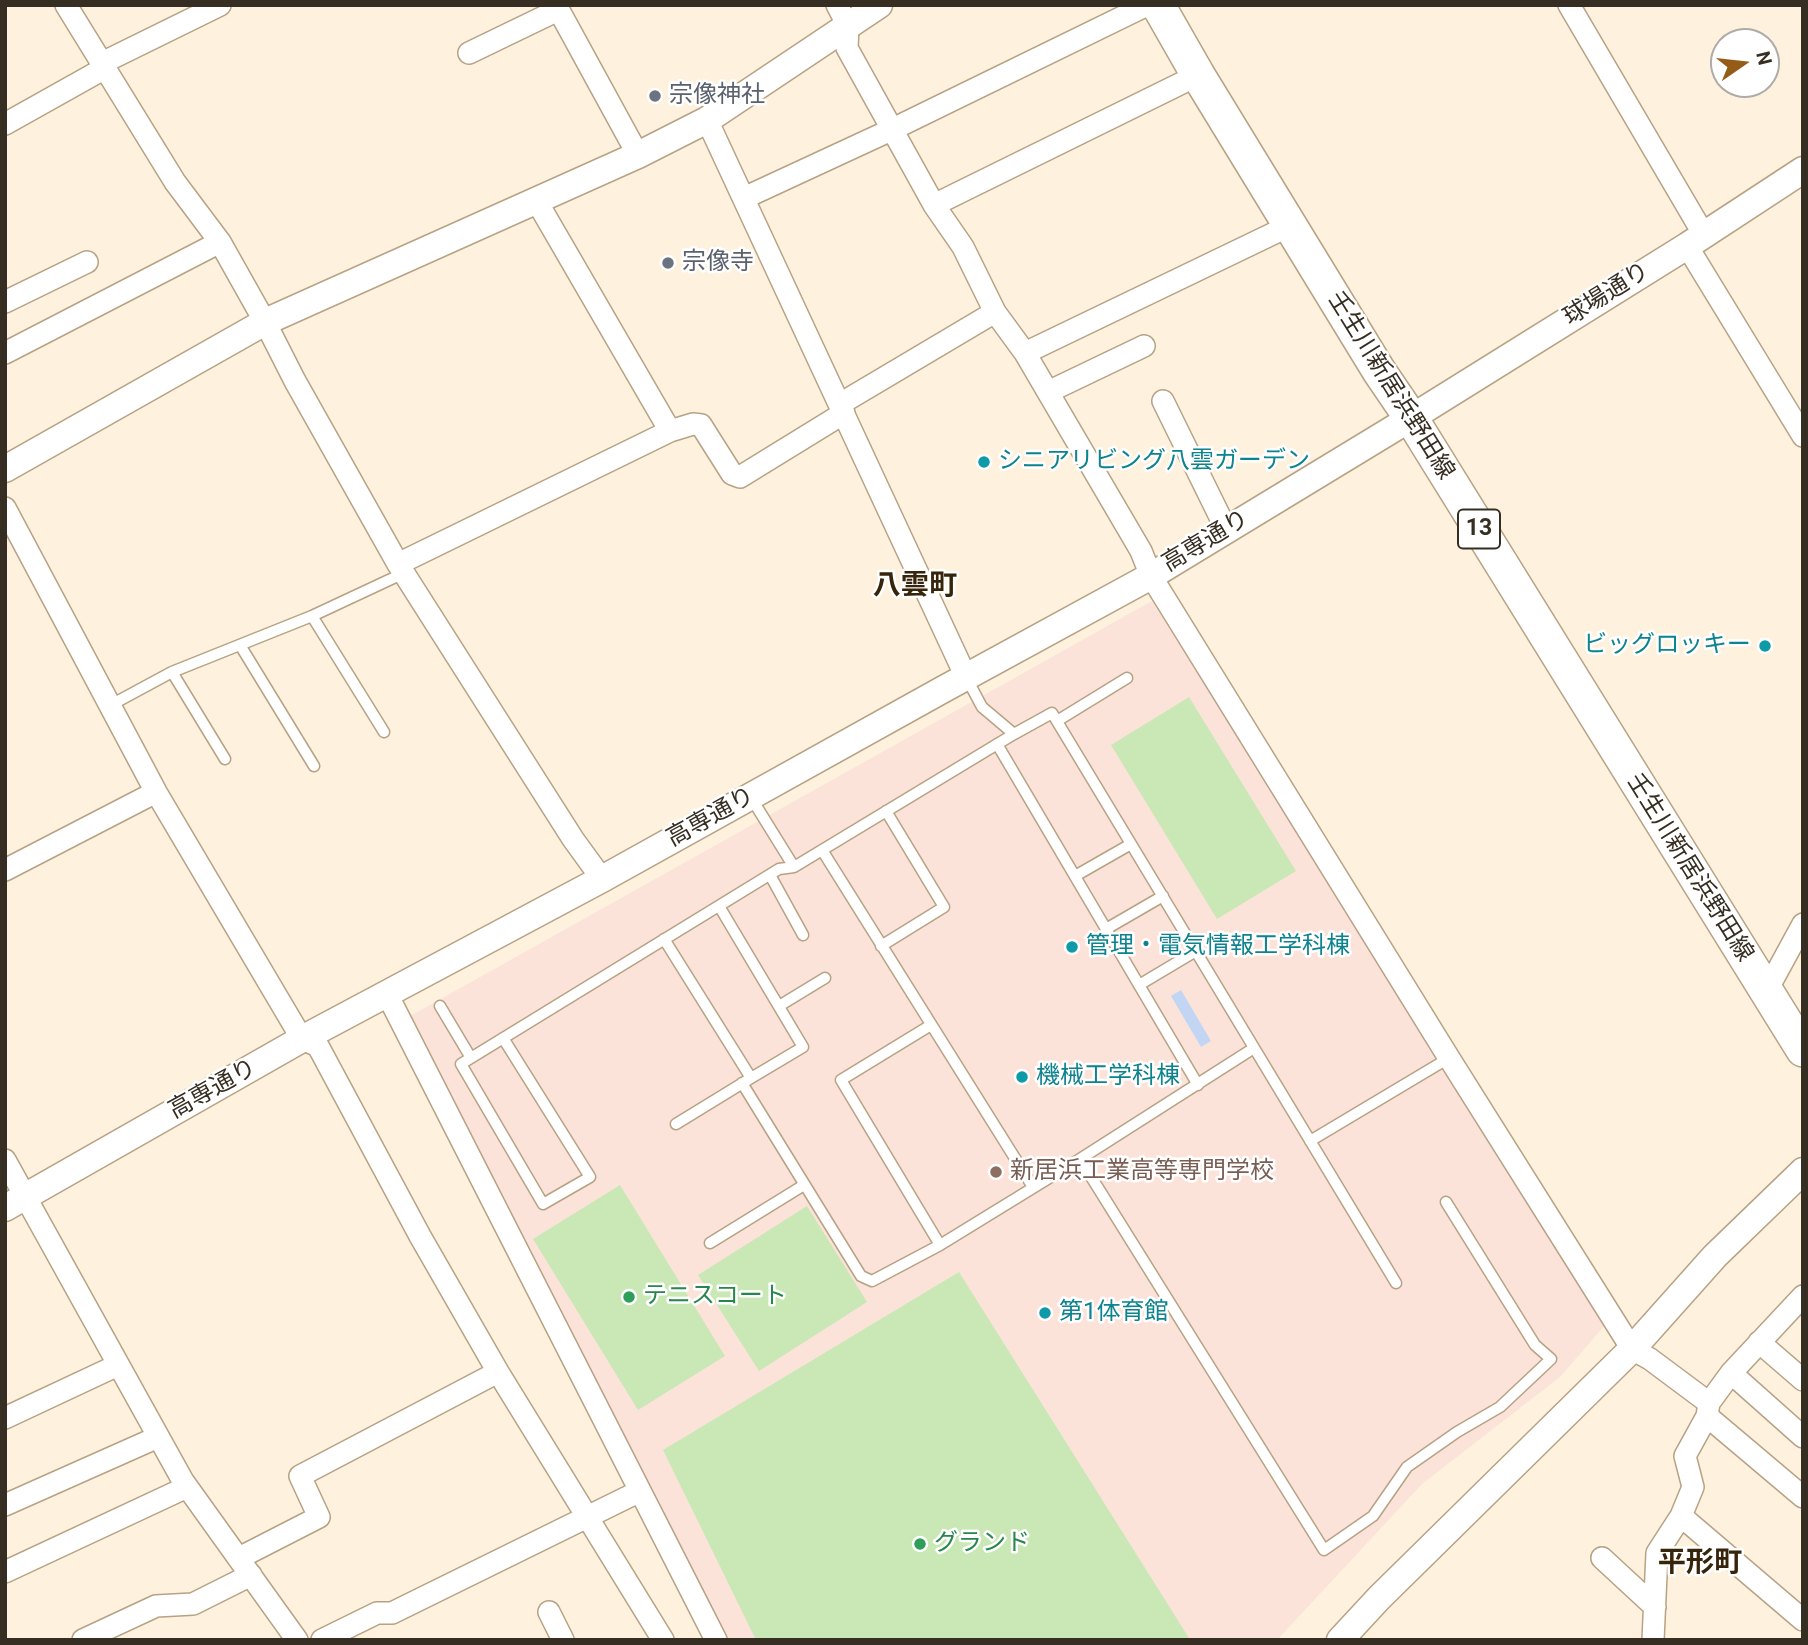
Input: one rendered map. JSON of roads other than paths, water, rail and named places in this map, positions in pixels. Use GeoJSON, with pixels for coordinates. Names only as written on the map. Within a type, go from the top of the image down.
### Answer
{"type":"FeatureCollection","features":[{"type":"Feature","properties":{"kind":"main road","name":"壬生川新居浜野田線"},"geometry":{"type":"LineString","coordinates":[[1158,5],[1379,371],[1803,1050]]}},
{"type":"Feature","properties":{"kind":"street"},"geometry":{"type":"LineString","coordinates":[[66,5],[175,182],[220,242],[401,568],[573,839],[602,879]]}},
{"type":"Feature","properties":{"kind":"street"},"geometry":{"type":"LineString","coordinates":[[5,124],[103,66],[220,5]]}},
{"type":"Feature","properties":{"kind":"street"},"geometry":{"type":"LineString","coordinates":[[5,469],[265,322],[638,155],[707,120],[843,16],[879,5]]}},
{"type":"Feature","properties":{"kind":"street"},"geometry":{"type":"LineString","coordinates":[[744,198],[893,130],[1147,5]]}},
{"type":"Feature","properties":{"kind":"street"},"geometry":{"type":"LineString","coordinates":[[1569,5],[1803,436]]}},
{"type":"Feature","properties":{"kind":"street"},"geometry":{"type":"LineString","coordinates":[[469,53],[557,8],[638,155]]}},
{"type":"Feature","properties":{"kind":"street"},"geometry":{"type":"LineString","coordinates":[[843,16],[847,48],[934,205],[963,247],[995,312],[1025,354],[1141,551],[1150,576],[1632,1349],[1650,1359],[1708,1409],[1803,1497]]}},
{"type":"Feature","properties":{"kind":"street"},"geometry":{"type":"LineString","coordinates":[[934,205],[1198,75]]}},
{"type":"Feature","properties":{"kind":"street"},"geometry":{"type":"LineString","coordinates":[[707,120],[966,677]]}},
{"type":"Feature","properties":{"kind":"street","name":"球場通り"},"geometry":{"type":"LineString","coordinates":[[1410,418],[1803,170]]}},
{"type":"Feature","properties":{"kind":"street"},"geometry":{"type":"LineString","coordinates":[[536,200],[670,431]]}},
{"type":"Feature","properties":{"kind":"street"},"geometry":{"type":"LineString","coordinates":[[1025,354],[1290,225]]}},
{"type":"Feature","properties":{"kind":"street"},"geometry":{"type":"LineString","coordinates":[[5,353],[220,242]]}},
{"type":"Feature","properties":{"kind":"street"},"geometry":{"type":"LineString","coordinates":[[5,302],[87,262]]}},
{"type":"Feature","properties":{"kind":"street"},"geometry":{"type":"LineString","coordinates":[[401,568],[670,431],[693,424],[701,425],[732,474],[740,477],[995,312]]}},
{"type":"Feature","properties":{"kind":"street"},"geometry":{"type":"LineString","coordinates":[[1048,392],[1144,346]]}},
{"type":"Feature","properties":{"kind":"street"},"geometry":{"type":"LineString","coordinates":[[1163,401],[1226,529]]}},
{"type":"Feature","properties":{"kind":"street","name":"高専通り"},"geometry":{"type":"LineString","coordinates":[[15,1202],[302,1040],[602,879],[1150,576],[1410,418]]}},
{"type":"Feature","properties":{"kind":"street"},"geometry":{"type":"LineString","coordinates":[[5,509],[156,792],[302,1040],[318,1046],[420,1236],[498,1372],[663,1640]]}},
{"type":"Feature","properties":{"kind":"street"},"geometry":{"type":"LineString","coordinates":[[5,870],[156,792]]}},
{"type":"Feature","properties":{"kind":"street"},"geometry":{"type":"LineString","coordinates":[[1766,992],[1803,924]]}},
{"type":"Feature","properties":{"kind":"street"},"geometry":{"type":"LineString","coordinates":[[387,994],[716,1640]]}},
{"type":"Feature","properties":{"kind":"street"},"geometry":{"type":"LineString","coordinates":[[5,1160],[15,1202],[118,1365],[187,1487],[297,1640]]}},
{"type":"Feature","properties":{"kind":"street"},"geometry":{"type":"LineString","coordinates":[[1340,1640],[1379,1598],[1632,1349],[1715,1256],[1803,1171]]}},
{"type":"Feature","properties":{"kind":"street"},"geometry":{"type":"LineString","coordinates":[[1653,1640],[1657,1553],[1681,1516],[1693,1487],[1685,1456],[1708,1409],[1731,1373],[1759,1342],[1798,1309]]}},
{"type":"Feature","properties":{"kind":"street"},"geometry":{"type":"LineString","coordinates":[[1759,1342],[1803,1380]]}},
{"type":"Feature","properties":{"kind":"street"},"geometry":{"type":"LineString","coordinates":[[5,1418],[118,1365]]}},
{"type":"Feature","properties":{"kind":"street"},"geometry":{"type":"LineString","coordinates":[[239,1558],[319,1517],[300,1476],[498,1372]]}},
{"type":"Feature","properties":{"kind":"street"},"geometry":{"type":"LineString","coordinates":[[1731,1373],[1803,1437]]}},
{"type":"Feature","properties":{"kind":"street"},"geometry":{"type":"LineString","coordinates":[[5,1505],[158,1437]]}},
{"type":"Feature","properties":{"kind":"street"},"geometry":{"type":"LineString","coordinates":[[5,1572],[187,1487]]}},
{"type":"Feature","properties":{"kind":"street"},"geometry":{"type":"LineString","coordinates":[[321,1640],[377,1613],[392,1612],[640,1491]]}},
{"type":"Feature","properties":{"kind":"street"},"geometry":{"type":"LineString","coordinates":[[1681,1516],[1803,1620]]}},
{"type":"Feature","properties":{"kind":"street"},"geometry":{"type":"LineString","coordinates":[[1602,1558],[1655,1607]]}},
{"type":"Feature","properties":{"kind":"street"},"geometry":{"type":"LineString","coordinates":[[83,1640],[156,1606],[193,1604],[251,1575]]}},
{"type":"Feature","properties":{"kind":"street"},"geometry":{"type":"LineString","coordinates":[[550,1612],[562,1639]]}},
{"type":"Feature","properties":{"kind":"lane"},"geometry":{"type":"LineString","coordinates":[[109,706],[172,672],[312,616],[401,568]]}},
{"type":"Feature","properties":{"kind":"lane"},"geometry":{"type":"LineString","coordinates":[[312,616],[384,732]]}},
{"type":"Feature","properties":{"kind":"lane"},"geometry":{"type":"LineString","coordinates":[[240,645],[314,766]]}},
{"type":"Feature","properties":{"kind":"lane"},"geometry":{"type":"LineString","coordinates":[[172,672],[225,759]]}},
{"type":"Feature","properties":{"kind":"lane"},"geometry":{"type":"LineString","coordinates":[[966,677],[982,707],[1014,734]]}},
{"type":"Feature","properties":{"kind":"lane"},"geometry":{"type":"LineString","coordinates":[[1057,721],[1127,678]]}},
{"type":"Feature","properties":{"kind":"lane"},"geometry":{"type":"LineString","coordinates":[[503,1038],[590,1177],[543,1204],[461,1064],[471,1058],[503,1038],[664,939],[779,869],[794,867],[1052,713],[1396,1283]]}},
{"type":"Feature","properties":{"kind":"lane"},"geometry":{"type":"LineString","coordinates":[[997,744],[1198,1085]]}},
{"type":"Feature","properties":{"kind":"lane"},"geometry":{"type":"LineString","coordinates":[[750,796],[794,867]]}},
{"type":"Feature","properties":{"kind":"lane"},"geometry":{"type":"LineString","coordinates":[[881,946],[944,907],[886,811]]}},
{"type":"Feature","properties":{"kind":"lane"},"geometry":{"type":"LineString","coordinates":[[1075,876],[1131,844]]}},
{"type":"Feature","properties":{"kind":"lane"},"geometry":{"type":"LineString","coordinates":[[822,850],[1033,1187]]}},
{"type":"Feature","properties":{"kind":"lane"},"geometry":{"type":"LineString","coordinates":[[770,875],[803,935]]}},
{"type":"Feature","properties":{"kind":"lane"},"geometry":{"type":"LineString","coordinates":[[1107,929],[1163,896]]}},
{"type":"Feature","properties":{"kind":"lane"},"geometry":{"type":"LineString","coordinates":[[676,1124],[803,1047],[719,906]]}},
{"type":"Feature","properties":{"kind":"lane"},"geometry":{"type":"LineString","coordinates":[[664,939],[804,1185],[861,1276],[872,1281],[940,1245],[1254,1048]]}},
{"type":"Feature","properties":{"kind":"lane"},"geometry":{"type":"LineString","coordinates":[[1139,985],[1196,951]]}},
{"type":"Feature","properties":{"kind":"lane"},"geometry":{"type":"LineString","coordinates":[[779,1006],[825,978]]}},
{"type":"Feature","properties":{"kind":"lane"},"geometry":{"type":"LineString","coordinates":[[440,1006],[471,1058]]}},
{"type":"Feature","properties":{"kind":"lane"},"geometry":{"type":"LineString","coordinates":[[931,1025],[841,1080],[940,1245]]}},
{"type":"Feature","properties":{"kind":"lane"},"geometry":{"type":"LineString","coordinates":[[1310,1141],[1450,1058]]}},
{"type":"Feature","properties":{"kind":"lane"},"geometry":{"type":"LineString","coordinates":[[1080,1159],[1324,1550],[1373,1516],[1407,1467],[1457,1432],[1500,1407],[1551,1359],[1535,1345],[1446,1202]]}},
{"type":"Feature","properties":{"kind":"lane"},"geometry":{"type":"LineString","coordinates":[[710,1243],[804,1185]]}},
{"type":"Feature","properties":{"kind":"water"},"geometry":{"type":"Polygon","coordinates":[[[1181,990],[1211,1041],[1201,1047],[1171,996],[1181,990]]]}},
{"type":"Feature","properties":{"kind":"place","name":"宗像神社"},"geometry":{"type":"Point","coordinates":[655,96]}},
{"type":"Feature","properties":{"kind":"place","name":"宗像寺"},"geometry":{"type":"Point","coordinates":[668,263]}},
{"type":"Feature","properties":{"kind":"place","name":"シニアリビング八雲ガーデン"},"geometry":{"type":"Point","coordinates":[984,462]}},
{"type":"Feature","properties":{"kind":"place","name":"ビッグロッキー"},"geometry":{"type":"Point","coordinates":[1765,646]}},
{"type":"Feature","properties":{"kind":"place","name":"管理・電気情報工学科棟"},"geometry":{"type":"Point","coordinates":[1072,947]}},
{"type":"Feature","properties":{"kind":"place","name":"機械工学科棟"},"geometry":{"type":"Point","coordinates":[1022,1077]}},
{"type":"Feature","properties":{"kind":"place","name":"新居浜工業高等専門学校"},"geometry":{"type":"Point","coordinates":[996,1172]}},
{"type":"Feature","properties":{"kind":"place","name":"テニスコート"},"geometry":{"type":"Point","coordinates":[629,1297]}},
{"type":"Feature","properties":{"kind":"place","name":"第1体育館"},"geometry":{"type":"Point","coordinates":[1045,1313]}},
{"type":"Feature","properties":{"kind":"place","name":"グランド"},"geometry":{"type":"Point","coordinates":[920,1544]}},
{"type":"Feature","properties":{"kind":"district","name":"八雲町"},"geometry":{"type":"Point","coordinates":[915,587]}},
{"type":"Feature","properties":{"kind":"district","name":"平形町"},"geometry":{"type":"Point","coordinates":[1700,1564]}}]}
